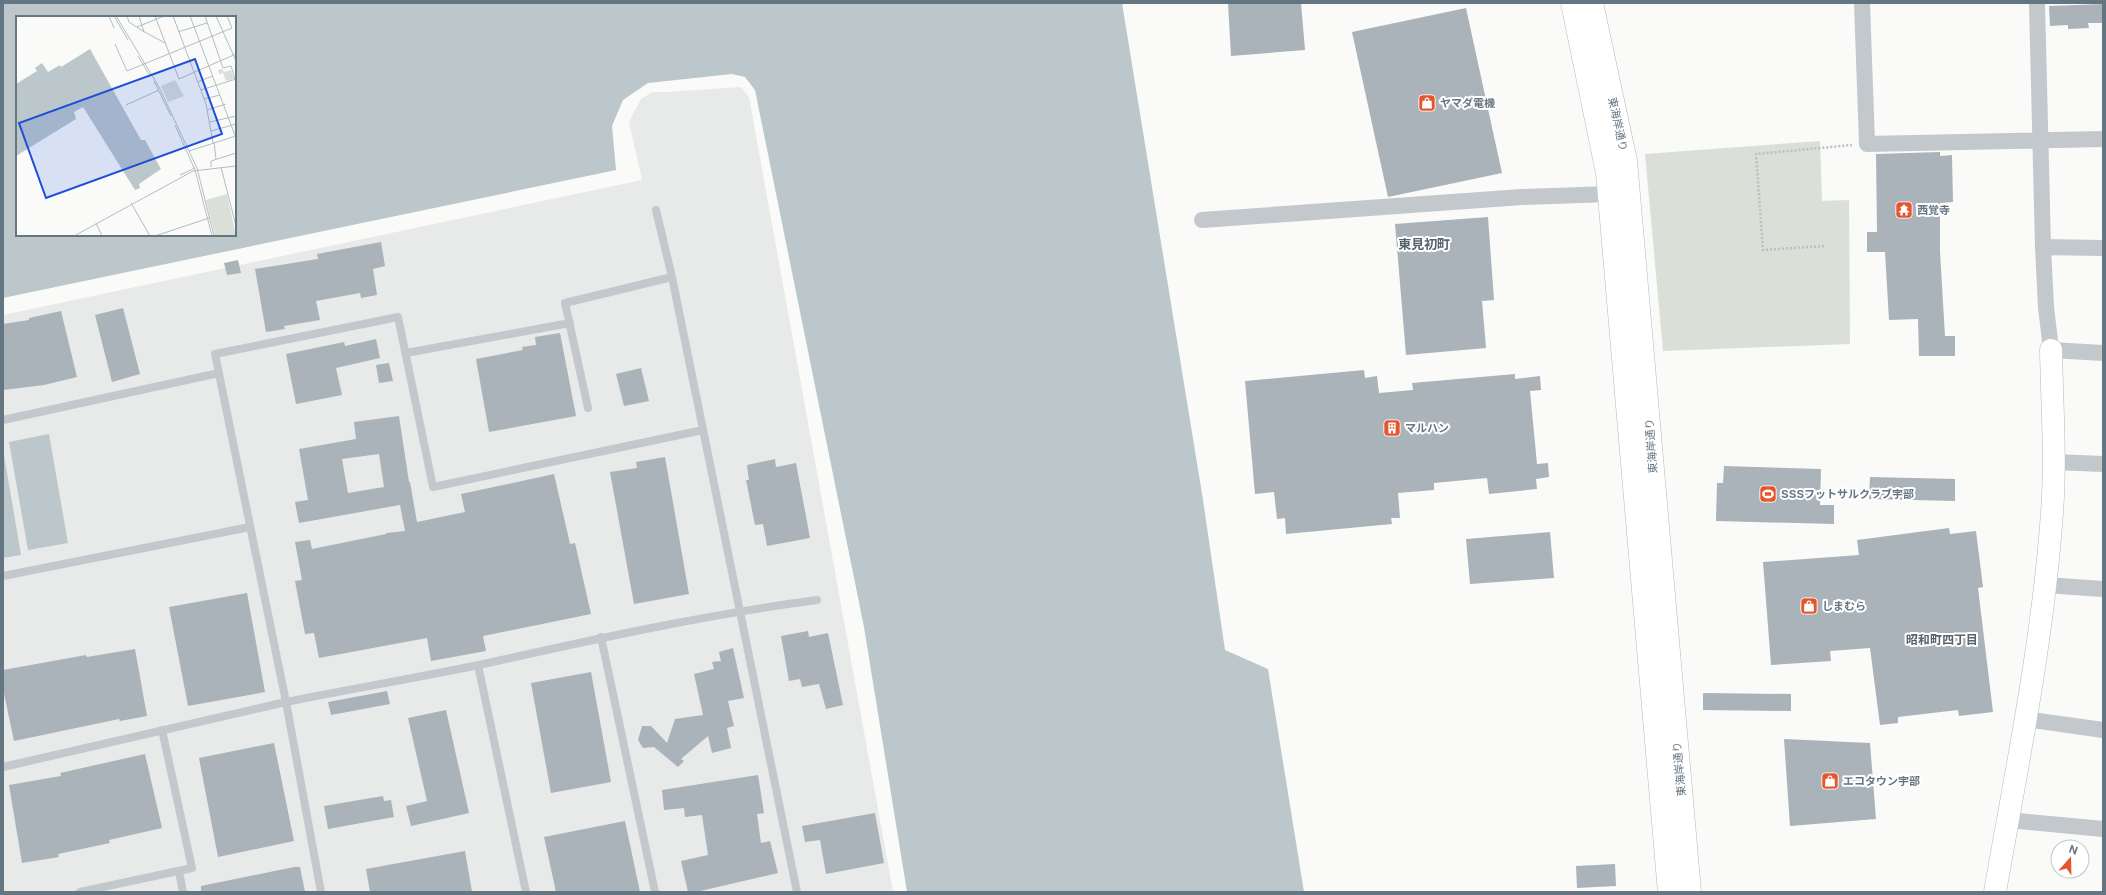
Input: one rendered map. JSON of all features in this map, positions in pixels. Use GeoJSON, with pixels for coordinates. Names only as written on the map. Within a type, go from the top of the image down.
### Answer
{"type":"FeatureCollection","features":[{"type":"Feature","properties":{"kind":"street","name":"東海岸通り"},"geometry":{"type":"LineString","coordinates":[[1572,3],[1604,155],[1609,194],[1669,892]]}},
{"type":"Feature","properties":{"kind":"street","name":"東海岸通り"},"geometry":{"type":"LineString","coordinates":[[1592,3],[1626,161],[1690,892]]}},
{"type":"Feature","properties":{"kind":"street"},"geometry":{"type":"LineString","coordinates":[[1862,3],[1867,144],[2103,139]]}},
{"type":"Feature","properties":{"kind":"street"},"geometry":{"type":"LineString","coordinates":[[1995,892],[2040,637],[2052,512],[2054,462],[2051,350],[2046,307],[2043,247],[2037,3]]}},
{"type":"Feature","properties":{"kind":"street"},"geometry":{"type":"LineString","coordinates":[[1202,220],[1522,197],[1609,194]]}},
{"type":"Feature","properties":{"kind":"street"},"geometry":{"type":"LineString","coordinates":[[2043,247],[2103,248]]}},
{"type":"Feature","properties":{"kind":"street"},"geometry":{"type":"LineString","coordinates":[[2051,350],[2103,352]]}},
{"type":"Feature","properties":{"kind":"street"},"geometry":{"type":"LineString","coordinates":[[2054,462],[2103,464]]}},
{"type":"Feature","properties":{"kind":"street"},"geometry":{"type":"LineString","coordinates":[[2045,585],[2103,589]]}},
{"type":"Feature","properties":{"kind":"street"},"geometry":{"type":"LineString","coordinates":[[2025,719],[2103,730]]}},
{"type":"Feature","properties":{"kind":"street"},"geometry":{"type":"LineString","coordinates":[[2008,820],[2103,829]]}},
{"type":"Feature","properties":{"kind":"lane"},"geometry":{"type":"LineString","coordinates":[[656,210],[672,277],[797,892]]}},
{"type":"Feature","properties":{"kind":"lane"},"geometry":{"type":"LineString","coordinates":[[588,408],[565,303],[672,277]]}},
{"type":"Feature","properties":{"kind":"lane"},"geometry":{"type":"LineString","coordinates":[[321,892],[286,702],[215,354],[398,317],[433,487],[703,430]]}},
{"type":"Feature","properties":{"kind":"lane"},"geometry":{"type":"LineString","coordinates":[[406,353],[570,323]]}},
{"type":"Feature","properties":{"kind":"lane"},"geometry":{"type":"LineString","coordinates":[[3,420],[219,374]]}},
{"type":"Feature","properties":{"kind":"lane"},"geometry":{"type":"LineString","coordinates":[[3,576],[250,527]]}},
{"type":"Feature","properties":{"kind":"lane"},"geometry":{"type":"LineString","coordinates":[[3,767],[286,702],[478,665],[601,637],[740,610],[817,600]]}},
{"type":"Feature","properties":{"kind":"lane"},"geometry":{"type":"LineString","coordinates":[[601,637],[655,892]]}},
{"type":"Feature","properties":{"kind":"lane"},"geometry":{"type":"LineString","coordinates":[[478,665],[526,892]]}},
{"type":"Feature","properties":{"kind":"lane"},"geometry":{"type":"LineString","coordinates":[[80,892],[192,868],[162,730]]}},
{"type":"Feature","properties":{"kind":"lane"},"geometry":{"type":"LineString","coordinates":[[179,871],[183,892]]}},
{"type":"Feature","properties":{"kind":"path"},"geometry":{"type":"LineString","coordinates":[[1824,246],[1763,250],[1756,154],[1867,144]]}},
{"type":"Feature","properties":{"kind":"shaded area"},"geometry":{"type":"Polygon","coordinates":[[[3,3],[1122,3],[1203,500],[1225,650],[1268,669],[1304,892],[907,892],[864,627],[755,90],[745,77],[732,74],[648,83],[623,100],[612,126],[616,170],[3,298],[3,3]]]}},
{"type":"Feature","properties":{"kind":"shaded area"},"geometry":{"type":"Polygon","coordinates":[[[741,87],[749,97],[893,892],[3,892],[3,315],[642,180],[629,122],[641,99],[652,92],[741,87]]]}},
{"type":"Feature","properties":{"kind":"shaded area"},"geometry":{"type":"Polygon","coordinates":[[[1820,141],[1822,201],[1849,200],[1850,344],[1663,351],[1645,154],[1820,141]]]}},
{"type":"Feature","properties":{"kind":"shaded area"},"geometry":{"type":"Polygon","coordinates":[[[49,434],[68,543],[28,550],[9,442],[49,434]]]}},
{"type":"Feature","properties":{"kind":"shaded area"},"geometry":{"type":"Polygon","coordinates":[[[3,449],[21,555],[3,558],[3,449]]]}},
{"type":"Feature","properties":{"kind":"building"},"geometry":{"type":"Polygon","coordinates":[[[1228,3],[1301,3],[1305,50],[1231,56],[1228,3]]]}},
{"type":"Feature","properties":{"kind":"building"},"geometry":{"type":"Polygon","coordinates":[[[2103,4],[2103,23],[2088,23],[2089,28],[2068,29],[2068,25],[2050,26],[2049,6],[2103,4]]]}},
{"type":"Feature","properties":{"kind":"building","name":"ヤマダ電機"},"geometry":{"type":"Polygon","coordinates":[[[1466,8],[1502,173],[1388,197],[1352,32],[1466,8]]]}},
{"type":"Feature","properties":{"kind":"building"},"geometry":{"type":"Polygon","coordinates":[[[1940,152],[1940,156],[1952,155],[1953,202],[1940,203],[1940,252],[1945,336],[1955,336],[1955,356],[1919,356],[1918,319],[1889,320],[1885,252],[1867,252],[1867,232],[1877,232],[1876,154],[1940,152]]]}},
{"type":"Feature","properties":{"kind":"building"},"geometry":{"type":"Polygon","coordinates":[[[1488,217],[1494,300],[1482,301],[1486,348],[1406,355],[1395,224],[1488,217]]]}},
{"type":"Feature","properties":{"kind":"building"},"geometry":{"type":"Polygon","coordinates":[[[381,242],[385,266],[373,269],[377,295],[361,298],[360,293],[316,301],[320,320],[284,326],[285,329],[266,332],[255,269],[318,259],[317,254],[381,242]]]}},
{"type":"Feature","properties":{"kind":"building"},"geometry":{"type":"Polygon","coordinates":[[[238,260],[241,273],[227,275],[224,263],[238,260]]]}},
{"type":"Feature","properties":{"kind":"building"},"geometry":{"type":"Polygon","coordinates":[[[123,308],[140,374],[112,382],[95,315],[123,308]]]}},
{"type":"Feature","properties":{"kind":"building"},"geometry":{"type":"Polygon","coordinates":[[[61,311],[77,377],[44,385],[3,390],[3,324],[29,320],[29,318],[61,311]]]}},
{"type":"Feature","properties":{"kind":"building"},"geometry":{"type":"Polygon","coordinates":[[[560,333],[576,416],[489,432],[476,359],[523,350],[522,347],[536,345],[535,337],[560,333]]]}},
{"type":"Feature","properties":{"kind":"building"},"geometry":{"type":"Polygon","coordinates":[[[376,339],[380,358],[336,368],[342,395],[296,404],[286,354],[344,342],[345,346],[376,339]]]}},
{"type":"Feature","properties":{"kind":"building"},"geometry":{"type":"Polygon","coordinates":[[[389,363],[393,381],[379,383],[376,365],[389,363]]]}},
{"type":"Feature","properties":{"kind":"building"},"geometry":{"type":"Polygon","coordinates":[[[641,368],[649,401],[624,406],[616,374],[641,368]]]}},
{"type":"Feature","properties":{"kind":"building","name":"マルハン"},"geometry":{"type":"Polygon","coordinates":[[[1364,370],[1365,378],[1377,376],[1379,393],[1413,390],[1412,383],[1515,374],[1515,379],[1540,376],[1541,390],[1530,391],[1537,464],[1548,463],[1549,477],[1536,479],[1537,489],[1489,494],[1487,478],[1434,483],[1434,490],[1398,493],[1400,518],[1391,518],[1392,524],[1286,534],[1285,518],[1277,519],[1274,492],[1255,494],[1245,381],[1364,370]]]}},
{"type":"Feature","properties":{"kind":"building"},"geometry":{"type":"Polygon","coordinates":[[[399,416],[417,522],[465,512],[461,494],[554,474],[570,544],[575,543],[591,614],[483,636],[486,651],[431,661],[427,638],[319,658],[314,633],[305,634],[295,581],[302,580],[295,542],[310,540],[312,549],[386,533],[405,531],[400,505],[299,523],[295,502],[308,500],[299,449],[356,439],[354,422],[399,416]],[[379,454],[342,459],[348,493],[384,487],[379,454]]]}},
{"type":"Feature","properties":{"kind":"building"},"geometry":{"type":"Polygon","coordinates":[[[665,457],[689,594],[634,604],[610,472],[637,468],[636,462],[665,457]]]}},
{"type":"Feature","properties":{"kind":"building"},"geometry":{"type":"Polygon","coordinates":[[[775,459],[776,467],[796,463],[810,538],[767,546],[763,524],[755,525],[746,480],[749,480],[747,465],[775,459]]]}},
{"type":"Feature","properties":{"kind":"building","name":"SSSフットサルクラブ宇部"},"geometry":{"type":"Polygon","coordinates":[[[1724,466],[1821,469],[1820,505],[1834,505],[1834,524],[1716,521],[1717,483],[1723,483],[1724,466]]]}},
{"type":"Feature","properties":{"kind":"building"},"geometry":{"type":"Polygon","coordinates":[[[1870,477],[1955,479],[1955,501],[1869,499],[1870,477]]]}},
{"type":"Feature","properties":{"kind":"building"},"geometry":{"type":"Polygon","coordinates":[[[1949,528],[1950,534],[1976,531],[1983,587],[1978,588],[1993,712],[1959,716],[1958,710],[1898,717],[1898,723],[1880,725],[1870,648],[1830,651],[1831,661],[1771,665],[1763,562],[1859,555],[1857,540],[1949,528]]]}},
{"type":"Feature","properties":{"kind":"building"},"geometry":{"type":"Polygon","coordinates":[[[1550,532],[1554,578],[1470,584],[1466,539],[1550,532]]]}},
{"type":"Feature","properties":{"kind":"building"},"geometry":{"type":"Polygon","coordinates":[[[247,593],[265,692],[188,706],[169,607],[247,593]]]}},
{"type":"Feature","properties":{"kind":"building"},"geometry":{"type":"Polygon","coordinates":[[[808,631],[809,637],[828,633],[843,705],[826,709],[819,684],[802,687],[800,679],[789,681],[781,636],[808,631]]]}},
{"type":"Feature","properties":{"kind":"building"},"geometry":{"type":"Polygon","coordinates":[[[733,648],[744,698],[728,701],[734,726],[727,728],[731,748],[712,753],[708,736],[681,759],[684,761],[678,767],[654,747],[643,748],[638,740],[642,726],[651,726],[667,743],[675,719],[703,715],[694,674],[714,669],[712,662],[721,661],[719,652],[733,648]]]}},
{"type":"Feature","properties":{"kind":"building"},"geometry":{"type":"Polygon","coordinates":[[[135,649],[147,716],[120,721],[119,719],[14,741],[3,689],[3,670],[86,655],[87,657],[135,649]]]}},
{"type":"Feature","properties":{"kind":"building"},"geometry":{"type":"Polygon","coordinates":[[[591,672],[611,782],[551,793],[531,683],[591,672]]]}},
{"type":"Feature","properties":{"kind":"building"},"geometry":{"type":"Polygon","coordinates":[[[387,691],[390,704],[331,715],[328,702],[387,691]]]}},
{"type":"Feature","properties":{"kind":"building"},"geometry":{"type":"Polygon","coordinates":[[[1703,693],[1791,694],[1791,711],[1703,710],[1703,693]]]}},
{"type":"Feature","properties":{"kind":"building"},"geometry":{"type":"Polygon","coordinates":[[[446,710],[469,813],[411,826],[406,806],[427,801],[408,718],[446,710]]]}},
{"type":"Feature","properties":{"kind":"building","name":"エコタウン宇部"},"geometry":{"type":"Polygon","coordinates":[[[1784,739],[1870,743],[1876,819],[1790,826],[1784,739]]]}},
{"type":"Feature","properties":{"kind":"building"},"geometry":{"type":"Polygon","coordinates":[[[274,743],[294,841],[218,857],[199,758],[274,743]]]}},
{"type":"Feature","properties":{"kind":"building"},"geometry":{"type":"Polygon","coordinates":[[[145,754],[162,828],[109,840],[110,843],[58,854],[59,857],[22,863],[9,785],[61,776],[60,773],[145,754]]]}},
{"type":"Feature","properties":{"kind":"building"},"geometry":{"type":"Polygon","coordinates":[[[758,775],[764,813],[757,814],[761,843],[770,841],[778,873],[696,892],[688,892],[681,861],[708,855],[702,815],[685,817],[684,808],[664,810],[662,790],[758,775]]]}},
{"type":"Feature","properties":{"kind":"building"},"geometry":{"type":"Polygon","coordinates":[[[383,796],[384,801],[391,800],[394,817],[328,829],[324,806],[383,796]]]}},
{"type":"Feature","properties":{"kind":"building"},"geometry":{"type":"Polygon","coordinates":[[[875,813],[884,863],[826,874],[820,840],[805,842],[802,826],[875,813]]]}},
{"type":"Feature","properties":{"kind":"building"},"geometry":{"type":"Polygon","coordinates":[[[625,821],[640,892],[556,892],[544,837],[625,821]]]}},
{"type":"Feature","properties":{"kind":"building"},"geometry":{"type":"Polygon","coordinates":[[[465,851],[472,892],[370,892],[366,869],[465,851]]]}},
{"type":"Feature","properties":{"kind":"building"},"geometry":{"type":"Polygon","coordinates":[[[1615,864],[1616,886],[1577,888],[1576,866],[1615,864]]]}},
{"type":"Feature","properties":{"kind":"building"},"geometry":{"type":"Polygon","coordinates":[[[300,867],[305,892],[201,892],[201,886],[300,867]]]}},
{"type":"Feature","properties":{"kind":"place","name":"ヤマダ電機"},"geometry":{"type":"Point","coordinates":[1427,103]}},
{"type":"Feature","properties":{"kind":"place","name":"西覚寺"},"geometry":{"type":"Point","coordinates":[1904,210]}},
{"type":"Feature","properties":{"kind":"place","name":"マルハン"},"geometry":{"type":"Point","coordinates":[1392,428]}},
{"type":"Feature","properties":{"kind":"place","name":"SSSフットサルクラブ宇部"},"geometry":{"type":"Point","coordinates":[1768,494]}},
{"type":"Feature","properties":{"kind":"place","name":"しまむら"},"geometry":{"type":"Point","coordinates":[1809,606]}},
{"type":"Feature","properties":{"kind":"place","name":"エコタウン宇部"},"geometry":{"type":"Point","coordinates":[1830,781]}},
{"type":"Feature","properties":{"kind":"district","name":"東見初町"},"geometry":{"type":"Point","coordinates":[1424,244]}},
{"type":"Feature","properties":{"kind":"district","name":"昭和町四丁目"},"geometry":{"type":"Point","coordinates":[1942,640]}}]}
